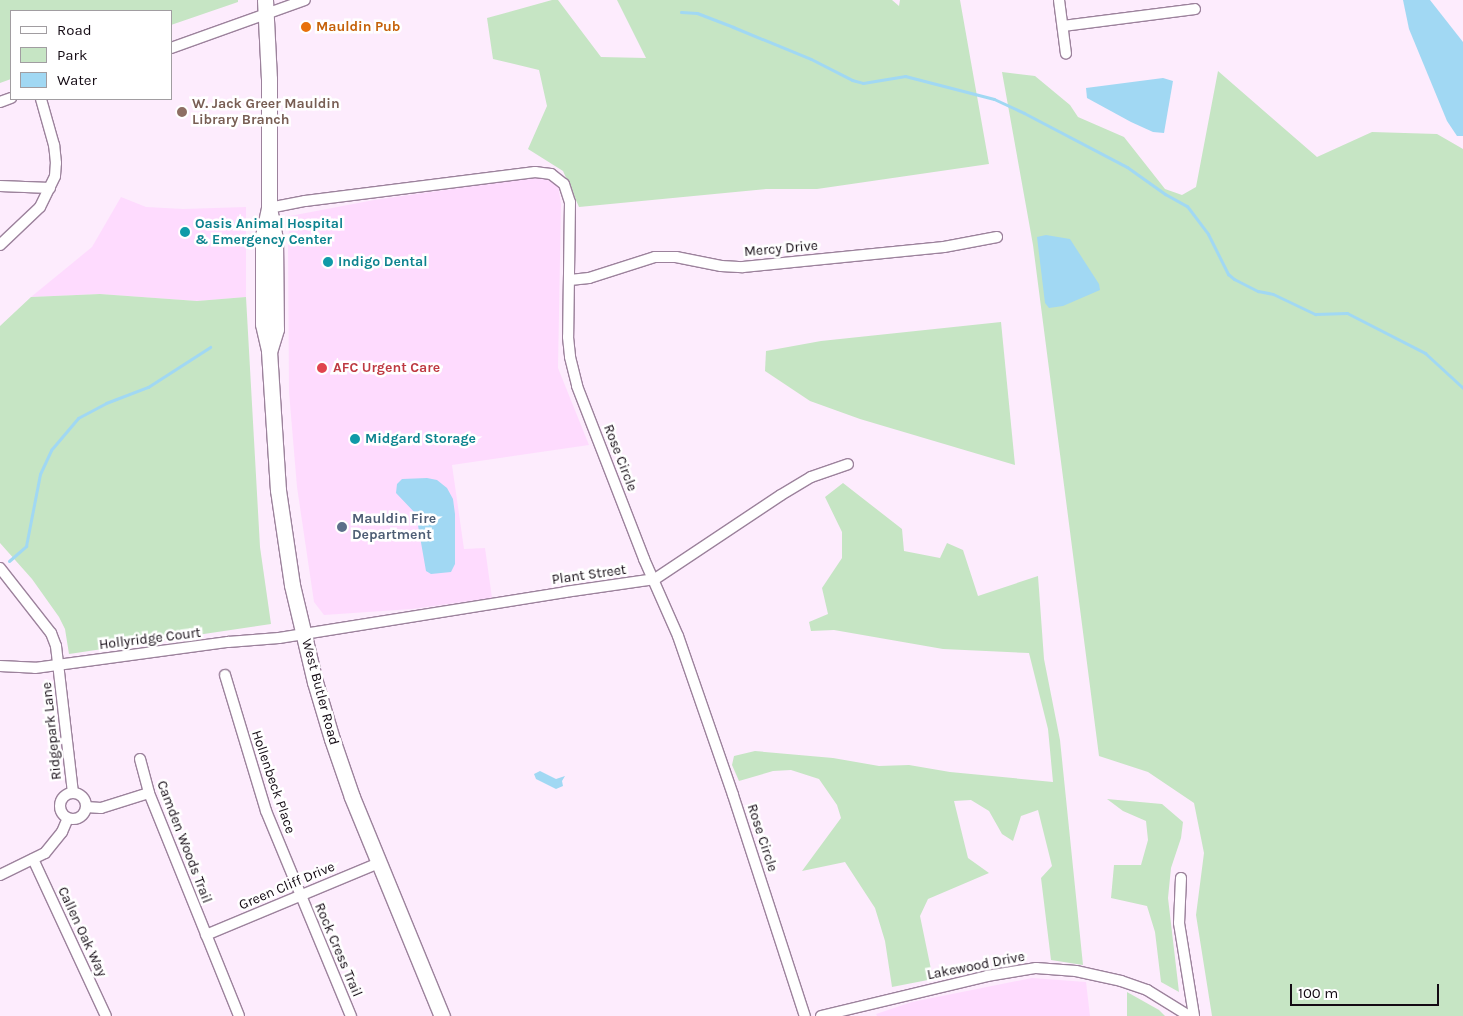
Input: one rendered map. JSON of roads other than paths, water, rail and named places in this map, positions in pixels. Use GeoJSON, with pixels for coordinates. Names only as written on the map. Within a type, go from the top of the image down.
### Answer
{"type":"FeatureCollection","features":[{"type":"Feature","properties":{"kind":"main road","name":"West Butler Road"},"geometry":{"type":"LineString","coordinates":[[265,7],[269,208],[263,236],[263,324],[269,351],[278,490],[292,585],[315,682],[332,739],[379,863],[442,1016]]}},
{"type":"Feature","properties":{"kind":"street"},"geometry":{"type":"LineString","coordinates":[[172,48],[265,7],[305,0]]}},
{"type":"Feature","properties":{"kind":"street"},"geometry":{"type":"LineString","coordinates":[[1059,0],[1066,54]]}},
{"type":"Feature","properties":{"kind":"street"},"geometry":{"type":"LineString","coordinates":[[1063,26],[1195,9]]}},
{"type":"Feature","properties":{"kind":"street"},"geometry":{"type":"LineString","coordinates":[[0,245],[36,213],[55,176],[56,157],[41,100]]}},
{"type":"Feature","properties":{"kind":"street","name":"Rose Circle"},"geometry":{"type":"LineString","coordinates":[[269,208],[306,201],[542,172],[551,174],[560,181],[570,197],[568,337],[575,380],[635,537],[678,636],[733,794],[805,1016]]}},
{"type":"Feature","properties":{"kind":"street"},"geometry":{"type":"LineString","coordinates":[[0,186],[50,188]]}},
{"type":"Feature","properties":{"kind":"street","name":"Mercy Drive"},"geometry":{"type":"LineString","coordinates":[[570,280],[589,278],[655,257],[676,257],[721,266],[743,267],[944,247],[997,237]]}},
{"type":"Feature","properties":{"kind":"street","name":"Plant Street"},"geometry":{"type":"LineString","coordinates":[[304,634],[565,592],[655,580],[780,495],[811,477],[831,468],[848,464]]}},
{"type":"Feature","properties":{"kind":"street","name":"Ridgepark Lane"},"geometry":{"type":"LineString","coordinates":[[0,568],[51,633],[59,665],[73,793]]}},
{"type":"Feature","properties":{"kind":"street","name":"Hollyridge Court"},"geometry":{"type":"LineString","coordinates":[[0,666],[25,668],[59,665],[304,634]]}},
{"type":"Feature","properties":{"kind":"street","name":"Hollenbeck Place"},"geometry":{"type":"LineString","coordinates":[[225,675],[266,811],[300,896]]}},
{"type":"Feature","properties":{"kind":"street","name":"Camden Woods Trail"},"geometry":{"type":"LineString","coordinates":[[140,759],[149,793],[239,1016]]}},
{"type":"Feature","properties":{"kind":"street"},"geometry":{"type":"LineString","coordinates":[[73,793],[81,796],[86,808],[78,818],[68,818],[62,814],[60,805],[63,798],[73,793]]}},
{"type":"Feature","properties":{"kind":"street"},"geometry":{"type":"LineString","coordinates":[[86,808],[101,808],[149,793]]}},
{"type":"Feature","properties":{"kind":"street"},"geometry":{"type":"LineString","coordinates":[[0,875],[45,853],[62,832],[68,818]]}},
{"type":"Feature","properties":{"kind":"street","name":"Callen Oak Way"},"geometry":{"type":"LineString","coordinates":[[33,859],[106,1016]]}},
{"type":"Feature","properties":{"kind":"street","name":"Green Cliff Drive"},"geometry":{"type":"LineString","coordinates":[[206,935],[379,863]]}},
{"type":"Feature","properties":{"kind":"street"},"geometry":{"type":"LineString","coordinates":[[1181,878],[1178,923],[1194,1016]]}},
{"type":"Feature","properties":{"kind":"street","name":"Rock Cress Trail"},"geometry":{"type":"LineString","coordinates":[[300,896],[351,1016]]}},
{"type":"Feature","properties":{"kind":"street","name":"Lakewood Drive"},"geometry":{"type":"LineString","coordinates":[[821,1016],[1011,970],[1036,968],[1076,972],[1121,980],[1147,990],[1189,1016]]}},
{"type":"Feature","properties":{"kind":"water"},"geometry":{"type":"Polygon","coordinates":[[[1403,0],[1430,0],[1463,42],[1463,136],[1457,136],[1447,121],[1409,29],[1403,0]]]}},
{"type":"Feature","properties":{"kind":"water"},"geometry":{"type":"Polygon","coordinates":[[[1163,78],[1173,81],[1164,133],[1153,132],[1131,122],[1087,98],[1086,88],[1163,78]]]}},
{"type":"Feature","properties":{"kind":"water"},"geometry":{"type":"Polygon","coordinates":[[[1046,235],[1070,239],[1099,284],[1100,290],[1063,306],[1049,308],[1045,303],[1037,237],[1046,235]]]}},
{"type":"Feature","properties":{"kind":"water"},"geometry":{"type":"Polygon","coordinates":[[[427,478],[437,480],[447,488],[453,499],[455,514],[455,564],[451,572],[431,574],[426,571],[416,514],[396,493],[397,484],[402,479],[427,478]]]}},
{"type":"Feature","properties":{"kind":"water"},"geometry":{"type":"Polygon","coordinates":[[[540,771],[556,779],[565,776],[562,781],[563,786],[556,789],[536,779],[534,774],[540,771]]]}},
{"type":"Feature","properties":{"kind":"waterway"},"geometry":{"type":"LineString","coordinates":[[681,12],[697,13],[733,27],[811,59],[852,80],[863,83],[905,76],[994,99],[1024,113],[1127,167],[1165,194],[1187,206],[1208,234],[1228,274],[1234,279],[1258,291],[1273,294],[1315,314],[1347,313],[1425,353],[1463,388]]}},
{"type":"Feature","properties":{"kind":"waterway"},"geometry":{"type":"LineString","coordinates":[[9,561],[26,546],[40,474],[51,450],[78,418],[106,403],[148,387],[210,347]]}},
{"type":"Feature","properties":{"kind":"place","name":"Mauldin Pub"},"geometry":{"type":"Point","coordinates":[306,27]}},
{"type":"Feature","properties":{"kind":"place","name":"W. Jack Greer Mauldin Library Branch"},"geometry":{"type":"Point","coordinates":[182,112]}},
{"type":"Feature","properties":{"kind":"place","name":"Oasis Animal Hospital & Emergency Center"},"geometry":{"type":"Point","coordinates":[185,232]}},
{"type":"Feature","properties":{"kind":"place","name":"Indigo Dental"},"geometry":{"type":"Point","coordinates":[328,262]}},
{"type":"Feature","properties":{"kind":"place","name":"AFC Urgent Care"},"geometry":{"type":"Point","coordinates":[322,368]}},
{"type":"Feature","properties":{"kind":"place","name":"Midgard Storage"},"geometry":{"type":"Point","coordinates":[355,439]}},
{"type":"Feature","properties":{"kind":"place","name":"Mauldin Fire Department"},"geometry":{"type":"Point","coordinates":[342,527]}}]}
